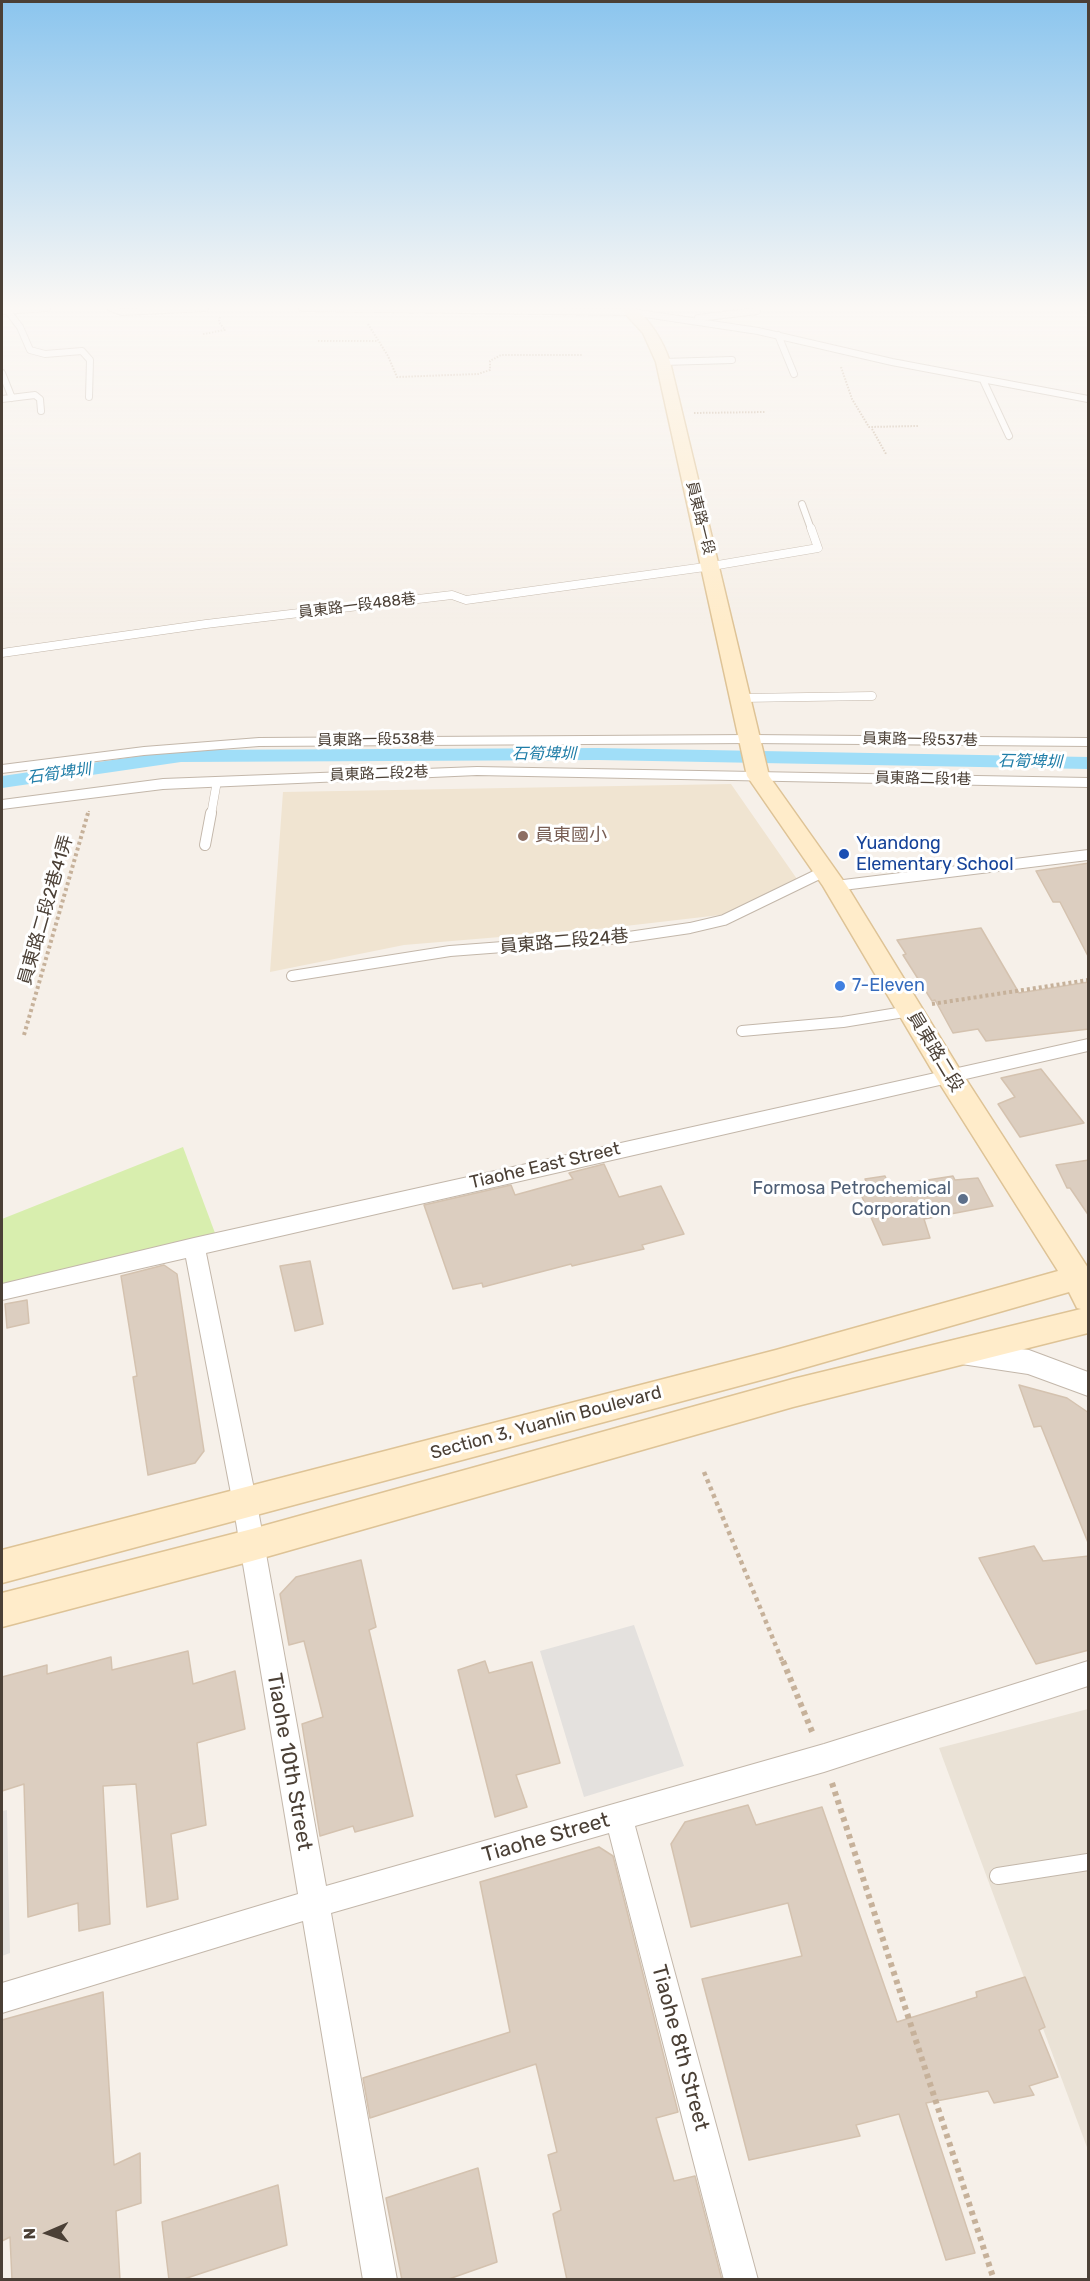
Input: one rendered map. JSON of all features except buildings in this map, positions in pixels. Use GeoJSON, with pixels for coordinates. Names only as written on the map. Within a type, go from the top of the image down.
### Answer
{"type":"FeatureCollection","features":[{"type":"Feature","properties":{"kind":"main road","name":"員東路一段"},"geometry":{"type":"LineString","coordinates":[[676,414],[758,776]]}},
{"type":"Feature","properties":{"kind":"main road","name":"員東路二段"},"geometry":{"type":"LineString","coordinates":[[758,776],[830,879],[950,1077],[1085,1284]]}},
{"type":"Feature","properties":{"kind":"main road","name":"Section 3, Yuanlin Boulevard"},"geometry":{"type":"LineString","coordinates":[[2,1567],[1085,1284]]}},
{"type":"Feature","properties":{"kind":"main road","name":"Section 3, Yuanlin Boulevard"},"geometry":{"type":"LineString","coordinates":[[2,1610],[252,1545],[616,1441],[794,1393],[1089,1320]]}},
{"type":"Feature","properties":{"kind":"street","name":"員東路一段537巷"},"geometry":{"type":"LineString","coordinates":[[751,738],[1089,742]]}},
{"type":"Feature","properties":{"kind":"street","name":"員東路一段538巷"},"geometry":{"type":"LineString","coordinates":[[2,769],[144,751],[259,742],[751,738]]}},
{"type":"Feature","properties":{"kind":"street","name":"員東路二段2巷"},"geometry":{"type":"LineString","coordinates":[[2,805],[93,792],[217,781],[477,771],[758,776]]}},
{"type":"Feature","properties":{"kind":"street","name":"員東路二段1巷"},"geometry":{"type":"LineString","coordinates":[[758,776],[1089,783]]}},
{"type":"Feature","properties":{"kind":"street"},"geometry":{"type":"LineString","coordinates":[[830,879],[1089,855]]}},
{"type":"Feature","properties":{"kind":"street","name":"Tiaohe East Street"},"geometry":{"type":"LineString","coordinates":[[2,1292],[194,1246],[898,1086],[950,1077],[1089,1045]]}},
{"type":"Feature","properties":{"kind":"street","name":"Tiaohe 10th Street"},"geometry":{"type":"LineString","coordinates":[[194,1246],[245,1504],[380,2280]]}},
{"type":"Feature","properties":{"kind":"street"},"geometry":{"type":"LineString","coordinates":[[958,1354],[1029,1362],[1089,1384]]}},
{"type":"Feature","properties":{"kind":"street","name":"Tiaohe Street"},"geometry":{"type":"LineString","coordinates":[[2,1998],[313,1904],[824,1758],[1089,1673]]}},
{"type":"Feature","properties":{"kind":"street","name":"Tiaohe 8th Street"},"geometry":{"type":"LineString","coordinates":[[619,1817],[741,2280]]}},
{"type":"Feature","properties":{"kind":"lane"},"geometry":{"type":"LineString","coordinates":[[999,414],[1009,436]]}},
{"type":"Feature","properties":{"kind":"lane","name":"員東路一段488巷"},"geometry":{"type":"LineString","coordinates":[[2,653],[206,624],[452,595],[466,600],[712,566],[818,548],[802,504]]}},
{"type":"Feature","properties":{"kind":"lane"},"geometry":{"type":"LineString","coordinates":[[742,698],[872,696]]}},
{"type":"Feature","properties":{"kind":"lane"},"geometry":{"type":"LineString","coordinates":[[205,845],[217,781]]}},
{"type":"Feature","properties":{"kind":"lane","name":"員東路二段24巷"},"geometry":{"type":"LineString","coordinates":[[292,976],[448,951],[631,937],[707,924],[724,920],[830,879]]}},
{"type":"Feature","properties":{"kind":"lane"},"geometry":{"type":"LineString","coordinates":[[742,1031],[843,1022],[910,1011]]}},
{"type":"Feature","properties":{"kind":"lane"},"geometry":{"type":"LineString","coordinates":[[998,1876],[1089,1862]]}},
{"type":"Feature","properties":{"kind":"path"},"geometry":{"type":"LineString","coordinates":[[862,414],[886,454]]}},
{"type":"Feature","properties":{"kind":"path"},"geometry":{"type":"LineString","coordinates":[[872,429],[918,426]]}},
{"type":"Feature","properties":{"kind":"path","name":"員東路二段2巷41弄"},"geometry":{"type":"LineString","coordinates":[[24,1035],[93,792]]}},
{"type":"Feature","properties":{"kind":"path"},"geometry":{"type":"LineString","coordinates":[[910,1011],[927,1005],[999,992],[1089,980]]}},
{"type":"Feature","properties":{"kind":"path"},"geometry":{"type":"LineString","coordinates":[[704,1472],[824,1758],[994,2280]]}},
{"type":"Feature","properties":{"kind":"shaded area","name":"員東國小"},"geometry":{"type":"Polygon","coordinates":[[[731,784],[797,879],[729,914],[608,928],[404,945],[270,972],[283,792],[731,784]]]}},
{"type":"Feature","properties":{"kind":"shaded area"},"geometry":{"type":"Polygon","coordinates":[[[634,1625],[684,1766],[584,1797],[540,1651],[634,1625]]]}},
{"type":"Feature","properties":{"kind":"shaded area"},"geometry":{"type":"Polygon","coordinates":[[[1088,1709],[1088,2150],[939,1748],[1088,1709]]]}},
{"type":"Feature","properties":{"kind":"shaded area"},"geometry":{"type":"Polygon","coordinates":[[[7,1810],[10,1953],[2,1956],[2,1811],[7,1810]]]}},
{"type":"Feature","properties":{"kind":"green space"},"geometry":{"type":"Polygon","coordinates":[[[183,1147],[215,1233],[2,1285],[2,1219],[183,1147]]]}},
{"type":"Feature","properties":{"kind":"waterway","name":"石筍埤圳"},"geometry":{"type":"LineString","coordinates":[[2,782],[181,756],[598,754],[1088,763]]}},
{"type":"Feature","properties":{"kind":"place","name":"員東國小"},"geometry":{"type":"Point","coordinates":[523,836]}},
{"type":"Feature","properties":{"kind":"place","name":"Yuandong Elementary School"},"geometry":{"type":"Point","coordinates":[844,854]}},
{"type":"Feature","properties":{"kind":"place","name":"7-Eleven"},"geometry":{"type":"Point","coordinates":[840,986]}},
{"type":"Feature","properties":{"kind":"place","name":"Formosa Petrochemical Corporation"},"geometry":{"type":"Point","coordinates":[963,1199]}}]}
